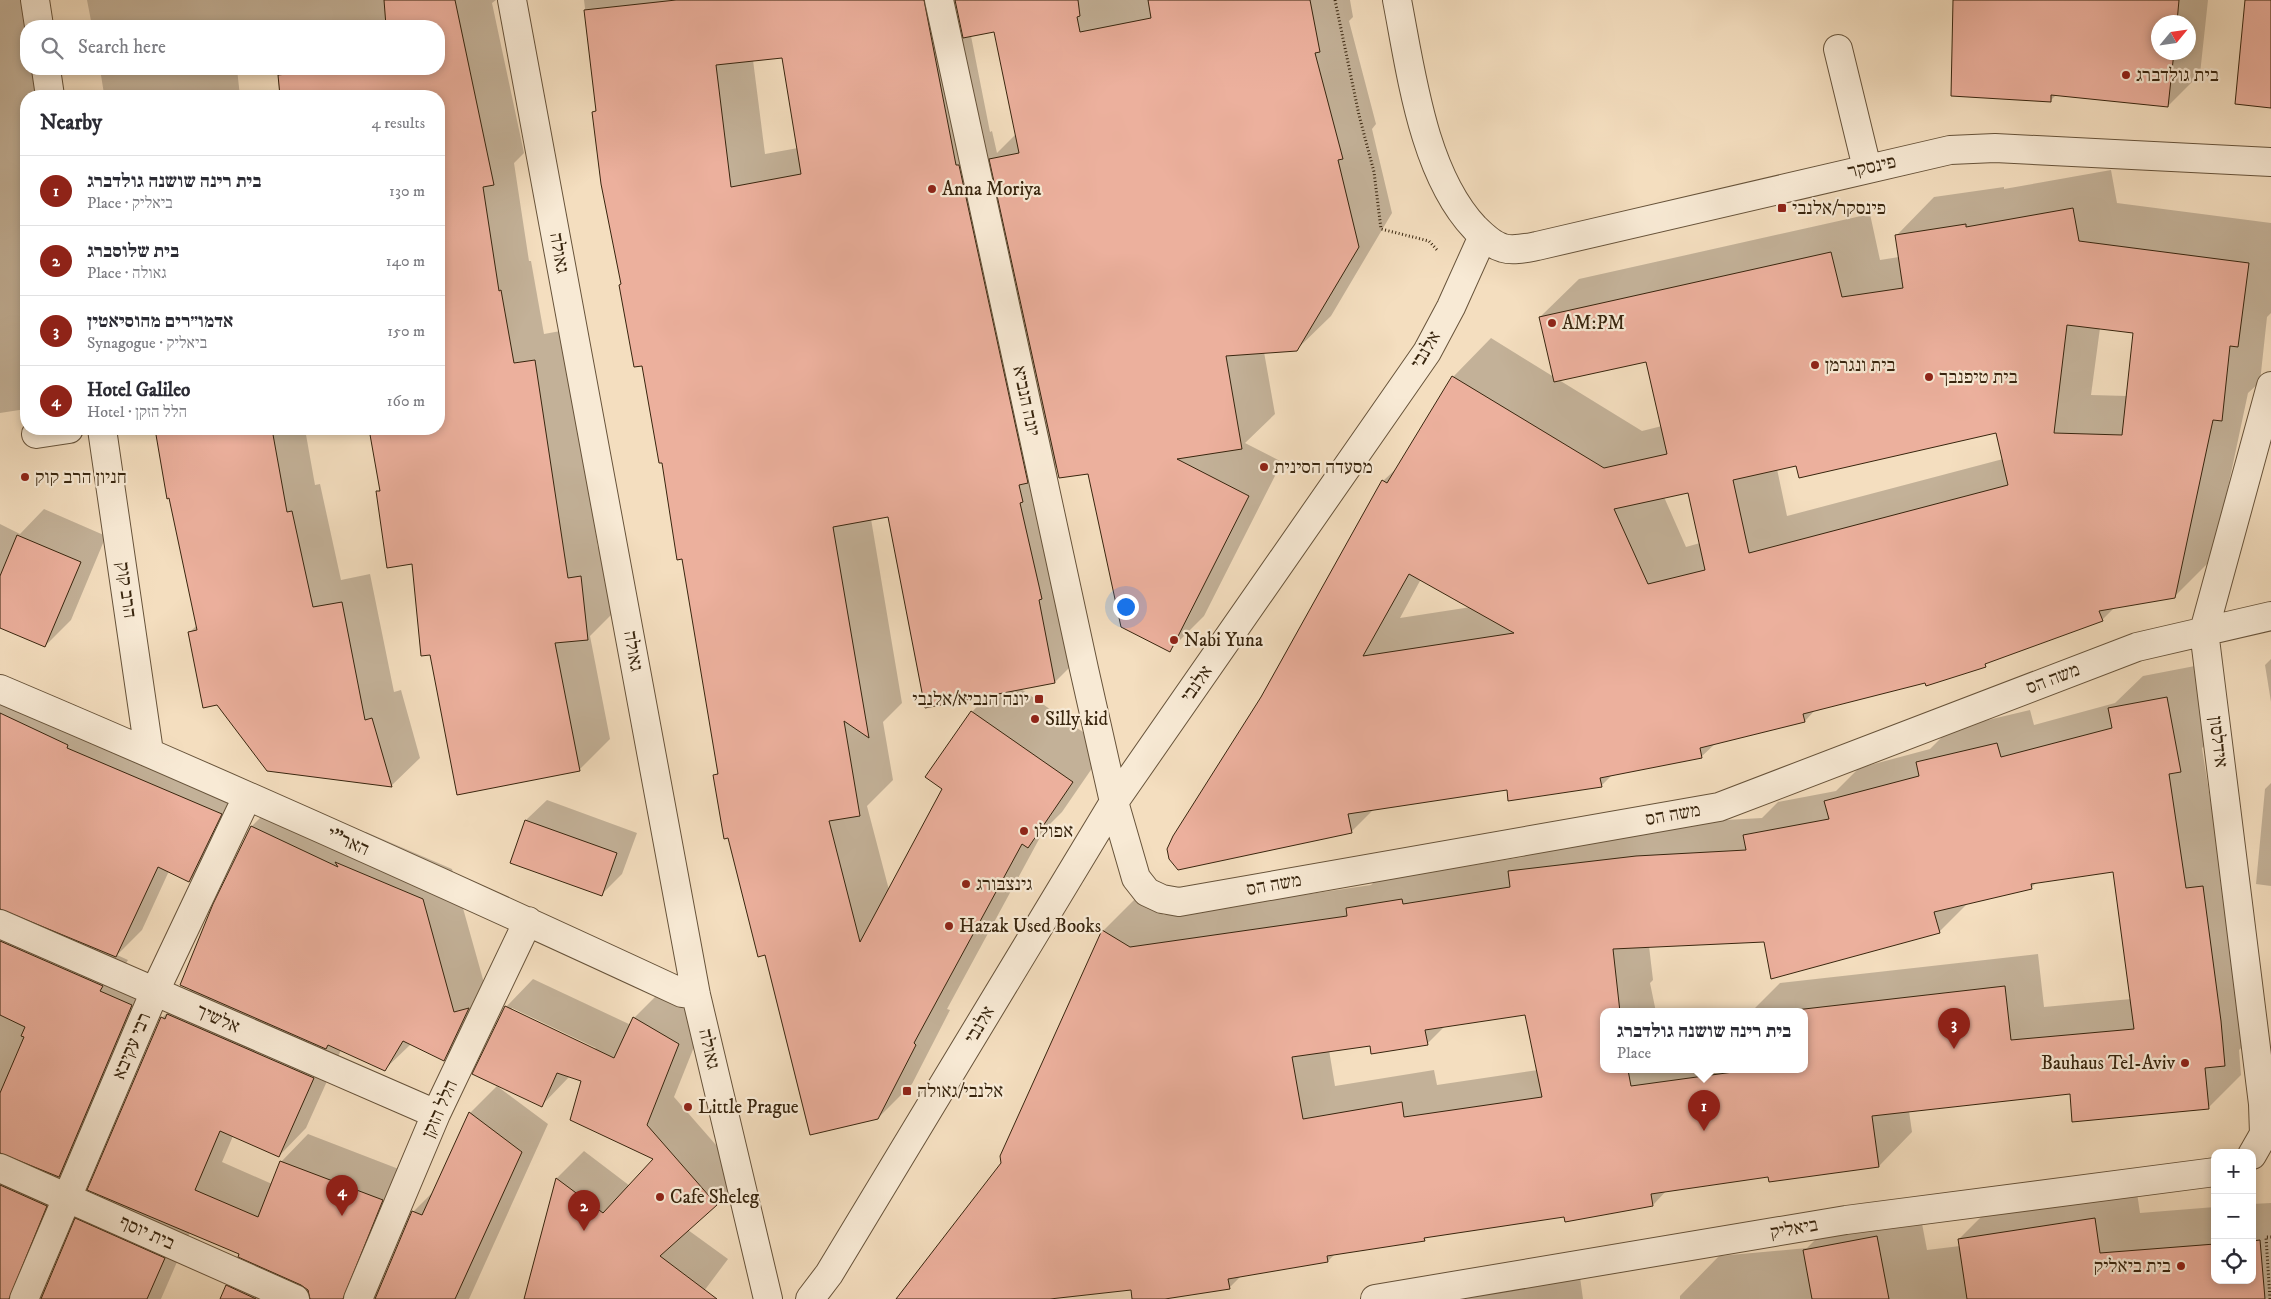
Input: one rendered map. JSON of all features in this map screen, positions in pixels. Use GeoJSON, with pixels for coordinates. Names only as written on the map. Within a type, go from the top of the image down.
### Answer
{"type":"FeatureCollection","features":[{"type":"Feature","properties":{"kind":"street"},"geometry":{"type":"LineString","coordinates":[[35,0],[38,20]]}},
{"type":"Feature","properties":{"kind":"street","name":"גאולה"},"geometry":{"type":"LineString","coordinates":[[512,0],[696,995],[768,1299]]}},
{"type":"Feature","properties":{"kind":"street","name":"יונה הנביא"},"geometry":{"type":"LineString","coordinates":[[939,0],[1114,802]]}},
{"type":"Feature","properties":{"kind":"street"},"geometry":{"type":"LineString","coordinates":[[1397,0],[1412,76],[1435,161],[1460,209],[1483,236]]}},
{"type":"Feature","properties":{"kind":"street"},"geometry":{"type":"LineString","coordinates":[[1838,49],[1867,168]]}},
{"type":"Feature","properties":{"kind":"street"},"geometry":{"type":"LineString","coordinates":[[47,75],[49,90]]}},
{"type":"Feature","properties":{"kind":"street","name":"פינסקר"},"geometry":{"type":"LineString","coordinates":[[1483,236],[1503,248],[1537,246],[1950,150],[1995,148],[2271,162]]}},
{"type":"Feature","properties":{"kind":"street","name":"אלנבי"},"geometry":{"type":"LineString","coordinates":[[810,1299],[829,1274],[1114,802],[1427,352],[1483,236]]}},
{"type":"Feature","properties":{"kind":"street","name":"אידלסון"},"geometry":{"type":"LineString","coordinates":[[2262,1142],[2263,1104],[2204,631],[2271,386]]}},
{"type":"Feature","properties":{"kind":"street","name":"הרב קוק"},"geometry":{"type":"LineString","coordinates":[[103,435],[149,752]]}},
{"type":"Feature","properties":{"kind":"street","name":"משה הס"},"geometry":{"type":"LineString","coordinates":[[1114,802],[1136,878],[1147,892],[1162,899],[1179,902],[1718,807],[2137,647],[2271,616]]}},
{"type":"Feature","properties":{"kind":"street","name":"האר\"י"},"geometry":{"type":"LineString","coordinates":[[0,689],[149,752],[528,921],[682,993],[696,995]]}},
{"type":"Feature","properties":{"kind":"street","name":"רבי עקיבא"},"geometry":{"type":"LineString","coordinates":[[24,1299],[156,991],[247,797]]}},
{"type":"Feature","properties":{"kind":"street","name":"הלל הזקן"},"geometry":{"type":"LineString","coordinates":[[358,1299],[436,1114],[528,921]]}},
{"type":"Feature","properties":{"kind":"street","name":"אלשיך"},"geometry":{"type":"LineString","coordinates":[[0,924],[436,1114]]}},
{"type":"Feature","properties":{"kind":"street","name":"בית יוסף"},"geometry":{"type":"LineString","coordinates":[[0,1168],[295,1299]]}},
{"type":"Feature","properties":{"kind":"street","name":"ביאליק"},"geometry":{"type":"LineString","coordinates":[[1375,1299],[1846,1220],[2211,1173]]}},
{"type":"Feature","properties":{"kind":"path"},"geometry":{"type":"LineString","coordinates":[[1335,0],[1359,115],[1374,172],[1381,229],[1429,241],[1464,277]]}},
{"type":"Feature","properties":{"kind":"path"},"geometry":{"type":"LineString","coordinates":[[2270,1299],[2266,1237],[2271,1237]]}},
{"type":"Feature","properties":{"kind":"building"},"geometry":{"type":"Polygon","coordinates":[[[384,0],[455,0],[494,185],[483,187],[499,291],[501,290],[514,363],[535,360],[568,578],[581,576],[588,640],[555,643],[580,771],[457,795],[430,655],[421,656],[412,564],[387,568],[376,491],[380,491],[370,435],[445,435],[445,90],[279,90],[278,75],[445,75],[445,20],[386,20],[384,0]]]}},
{"type":"Feature","properties":{"kind":"building"},"geometry":{"type":"Polygon","coordinates":[[[676,0],[924,0],[956,165],[959,165],[1028,483],[1019,485],[1023,502],[1020,503],[1042,599],[1039,600],[1055,683],[925,708],[888,517],[833,527],[869,738],[844,721],[860,816],[829,821],[860,942],[942,789],[925,777],[971,711],[1073,782],[1028,848],[1022,844],[914,1043],[916,1045],[878,1119],[810,1135],[765,955],[758,957],[728,838],[724,839],[713,775],[718,774],[682,559],[677,560],[662,463],[659,463],[642,366],[634,367],[619,285],[621,284],[601,184],[592,112],[596,111],[584,10],[676,0]],[[782,58],[716,65],[731,187],[801,174],[782,58]]]}},
{"type":"Feature","properties":{"kind":"building"},"geometry":{"type":"Polygon","coordinates":[[[955,0],[1078,0],[1080,16],[1077,17],[1080,32],[1151,18],[1148,0],[1310,0],[1320,52],[1315,53],[1343,159],[1338,160],[1359,247],[1297,351],[1226,356],[1242,449],[1177,459],[1249,496],[1170,652],[1121,627],[1088,474],[1059,478],[989,159],[1019,153],[994,32],[963,38],[955,0]]]}},
{"type":"Feature","properties":{"kind":"building"},"geometry":{"type":"Polygon","coordinates":[[[1953,0],[2179,0],[2178,15],[2151,15],[2151,60],[2173,60],[2168,107],[2051,95],[2051,102],[1951,96],[1953,0]]]}},
{"type":"Feature","properties":{"kind":"building"},"geometry":{"type":"Polygon","coordinates":[[[2245,0],[2271,0],[2271,108],[2235,104],[2245,0]]]}},
{"type":"Feature","properties":{"kind":"building"},"geometry":{"type":"Polygon","coordinates":[[[2073,208],[2079,241],[2249,263],[2238,347],[2230,346],[2222,421],[2213,420],[2175,598],[2099,611],[2103,621],[1985,664],[1986,667],[1926,686],[1925,683],[1803,714],[1805,722],[1700,748],[1702,758],[1600,778],[1602,787],[1508,801],[1507,790],[1348,814],[1352,833],[1178,870],[1169,859],[1167,849],[1173,836],[1261,697],[1382,480],[1387,483],[1452,376],[1604,468],[1667,454],[1646,362],[1554,382],[1539,317],[1831,252],[1842,297],[1903,288],[1895,235],[1966,224],[1966,227],[2073,208]],[[2067,325],[2054,433],[2122,435],[2133,333],[2067,325]],[[1996,433],[1799,478],[1796,466],[1733,480],[1749,553],[2008,485],[1996,433]],[[1688,493],[1614,509],[1648,584],[1705,570],[1688,493]],[[1409,574],[1363,656],[1514,633],[1409,574]]]}},
{"type":"Feature","properties":{"kind":"building"},"geometry":{"type":"Polygon","coordinates":[[[156,435],[273,435],[287,512],[292,511],[313,607],[342,602],[365,720],[372,718],[392,787],[267,771],[217,705],[203,708],[188,632],[197,630],[169,498],[167,499],[156,435]]]}},
{"type":"Feature","properties":{"kind":"building"},"geometry":{"type":"Polygon","coordinates":[[[17,535],[81,562],[45,647],[0,628],[0,576],[17,535]]]}},
{"type":"Feature","properties":{"kind":"building"},"geometry":{"type":"Polygon","coordinates":[[[2167,697],[2181,772],[2169,774],[2186,888],[2203,886],[2221,1021],[2225,1066],[2205,1068],[2209,1109],[2072,1122],[2070,1094],[1872,1116],[1879,1167],[1769,1182],[1768,1177],[1651,1194],[1653,1206],[1565,1222],[1564,1217],[1424,1238],[1425,1241],[1327,1256],[1328,1262],[1228,1279],[1230,1289],[1165,1299],[1132,1299],[1131,1290],[1050,1299],[896,1299],[1001,1163],[1000,1156],[1102,930],[1130,947],[1347,916],[1346,908],[1402,899],[1403,904],[1510,887],[1508,871],[1636,856],[1746,850],[1743,835],[1829,819],[1824,801],[1919,776],[1916,762],[1997,743],[2001,757],[2112,728],[2108,708],[2167,697]],[[2113,872],[2031,884],[2032,889],[1934,912],[1940,933],[1771,979],[1764,942],[1613,949],[1620,1008],[1600,1008],[1600,1073],[1629,1073],[1631,1086],[1726,1073],[1808,1073],[1808,1009],[2005,986],[2011,1040],[2134,1029],[2113,872]],[[1525,1015],[1425,1030],[1428,1045],[1371,1054],[1370,1046],[1292,1057],[1303,1119],[1402,1102],[1404,1117],[1542,1097],[1525,1015]]]}},
{"type":"Feature","properties":{"kind":"building"},"geometry":{"type":"Polygon","coordinates":[[[0,713],[68,745],[67,748],[222,814],[189,882],[158,867],[116,957],[0,909],[0,713]]]}},
{"type":"Feature","properties":{"kind":"building"},"geometry":{"type":"Polygon","coordinates":[[[525,820],[617,853],[602,896],[510,863],[525,820]]]}},
{"type":"Feature","properties":{"kind":"building"},"geometry":{"type":"Polygon","coordinates":[[[251,826],[338,867],[335,862],[423,899],[454,1012],[469,1008],[444,1061],[403,1041],[385,1071],[328,1045],[326,1049],[180,985],[213,904],[251,826]]]}},
{"type":"Feature","properties":{"kind":"building"},"geometry":{"type":"Polygon","coordinates":[[[0,941],[103,986],[100,991],[132,1005],[59,1177],[0,1153],[0,1093],[24,1037],[21,1036],[25,1027],[0,1015],[0,941]]]}},
{"type":"Feature","properties":{"kind":"building"},"geometry":{"type":"Polygon","coordinates":[[[505,1006],[614,1058],[633,1017],[679,1044],[647,1125],[717,1205],[660,1256],[717,1299],[524,1299],[556,1178],[603,1213],[653,1159],[570,1120],[581,1081],[557,1073],[542,1107],[472,1074],[505,1006]]]}},
{"type":"Feature","properties":{"kind":"building"},"geometry":{"type":"Polygon","coordinates":[[[167,1014],[314,1078],[279,1157],[220,1131],[195,1190],[258,1217],[280,1161],[383,1200],[343,1299],[310,1299],[308,1290],[301,1285],[238,1257],[239,1254],[87,1190],[161,1017],[165,1019],[167,1014]]]}},
{"type":"Feature","properties":{"kind":"building"},"geometry":{"type":"Polygon","coordinates":[[[469,1112],[522,1152],[455,1299],[375,1299],[412,1211],[422,1215],[469,1112]]]}},
{"type":"Feature","properties":{"kind":"building"},"geometry":{"type":"Polygon","coordinates":[[[0,1185],[47,1206],[9,1299],[0,1299],[0,1185]]]}},
{"type":"Feature","properties":{"kind":"building"},"geometry":{"type":"Polygon","coordinates":[[[75,1218],[165,1258],[147,1299],[41,1299],[75,1218]]]}},
{"type":"Feature","properties":{"kind":"building"},"geometry":{"type":"Polygon","coordinates":[[[2095,1218],[2100,1253],[2211,1244],[2211,1284],[2256,1284],[2256,1240],[2260,1240],[2265,1299],[1967,1299],[1958,1239],[2095,1218]]]}},
{"type":"Feature","properties":{"kind":"building"},"geometry":{"type":"Polygon","coordinates":[[[1877,1236],[1889,1299],[1812,1299],[1803,1250],[1877,1236]]]}},
{"type":"Feature","properties":{"kind":"building"},"geometry":{"type":"Polygon","coordinates":[[[226,1285],[256,1299],[220,1299],[226,1285]]]}},
{"type":"Feature","properties":{"kind":"place","name":"בית גולדברג"},"geometry":{"type":"Point","coordinates":[2126,75]}},
{"type":"Feature","properties":{"kind":"place","name":"Anna Moriya"},"geometry":{"type":"Point","coordinates":[932,189]}},
{"type":"Feature","properties":{"kind":"place","name":"פינסקר/אלנבי"},"geometry":{"type":"Point","coordinates":[1782,208]}},
{"type":"Feature","properties":{"kind":"place","name":"AM:PM"},"geometry":{"type":"Point","coordinates":[1552,323]}},
{"type":"Feature","properties":{"kind":"place","name":"בית ונגרמן"},"geometry":{"type":"Point","coordinates":[1815,365]}},
{"type":"Feature","properties":{"kind":"place","name":"בית טיפנבך"},"geometry":{"type":"Point","coordinates":[1929,377]}},
{"type":"Feature","properties":{"kind":"place","name":"מסעדה הסינית"},"geometry":{"type":"Point","coordinates":[1264,467]}},
{"type":"Feature","properties":{"kind":"place","name":"חניון הרב קוק"},"geometry":{"type":"Point","coordinates":[25,477]}},
{"type":"Feature","properties":{"kind":"place","name":"Nabi Yuna"},"geometry":{"type":"Point","coordinates":[1174,640]}},
{"type":"Feature","properties":{"kind":"place","name":"יונה הנביא/אלנבי"},"geometry":{"type":"Point","coordinates":[1039,699]}},
{"type":"Feature","properties":{"kind":"place","name":"Silly kid"},"geometry":{"type":"Point","coordinates":[1035,719]}},
{"type":"Feature","properties":{"kind":"place","name":"אפולו"},"geometry":{"type":"Point","coordinates":[1024,831]}},
{"type":"Feature","properties":{"kind":"place","name":"גינצבורג"},"geometry":{"type":"Point","coordinates":[966,884]}},
{"type":"Feature","properties":{"kind":"place","name":"Hazak Used Books"},"geometry":{"type":"Point","coordinates":[949,926]}},
{"type":"Feature","properties":{"kind":"place","name":"אדמו״רים מהוסיאטין"},"geometry":{"type":"Point","coordinates":[1954,1049]}},
{"type":"Feature","properties":{"kind":"place","name":"Bauhaus Tel-Aviv"},"geometry":{"type":"Point","coordinates":[2185,1063]}},
{"type":"Feature","properties":{"kind":"place","name":"אלנבי/גאולה"},"geometry":{"type":"Point","coordinates":[907,1091]}},
{"type":"Feature","properties":{"kind":"place","name":"Little Prague"},"geometry":{"type":"Point","coordinates":[688,1107]}},
{"type":"Feature","properties":{"kind":"place","name":"בית רינה שושנה גולדברג"},"geometry":{"type":"Point","coordinates":[1704,1131]}},
{"type":"Feature","properties":{"kind":"place","name":"Cafe Sheleg"},"geometry":{"type":"Point","coordinates":[660,1197]}},
{"type":"Feature","properties":{"kind":"place","name":"Hotel Galileo"},"geometry":{"type":"Point","coordinates":[342,1216]}},
{"type":"Feature","properties":{"kind":"place","name":"בית שלוסברג"},"geometry":{"type":"Point","coordinates":[584,1231]}},
{"type":"Feature","properties":{"kind":"place","name":"בית ביאליק"},"geometry":{"type":"Point","coordinates":[2181,1266]}}]}
